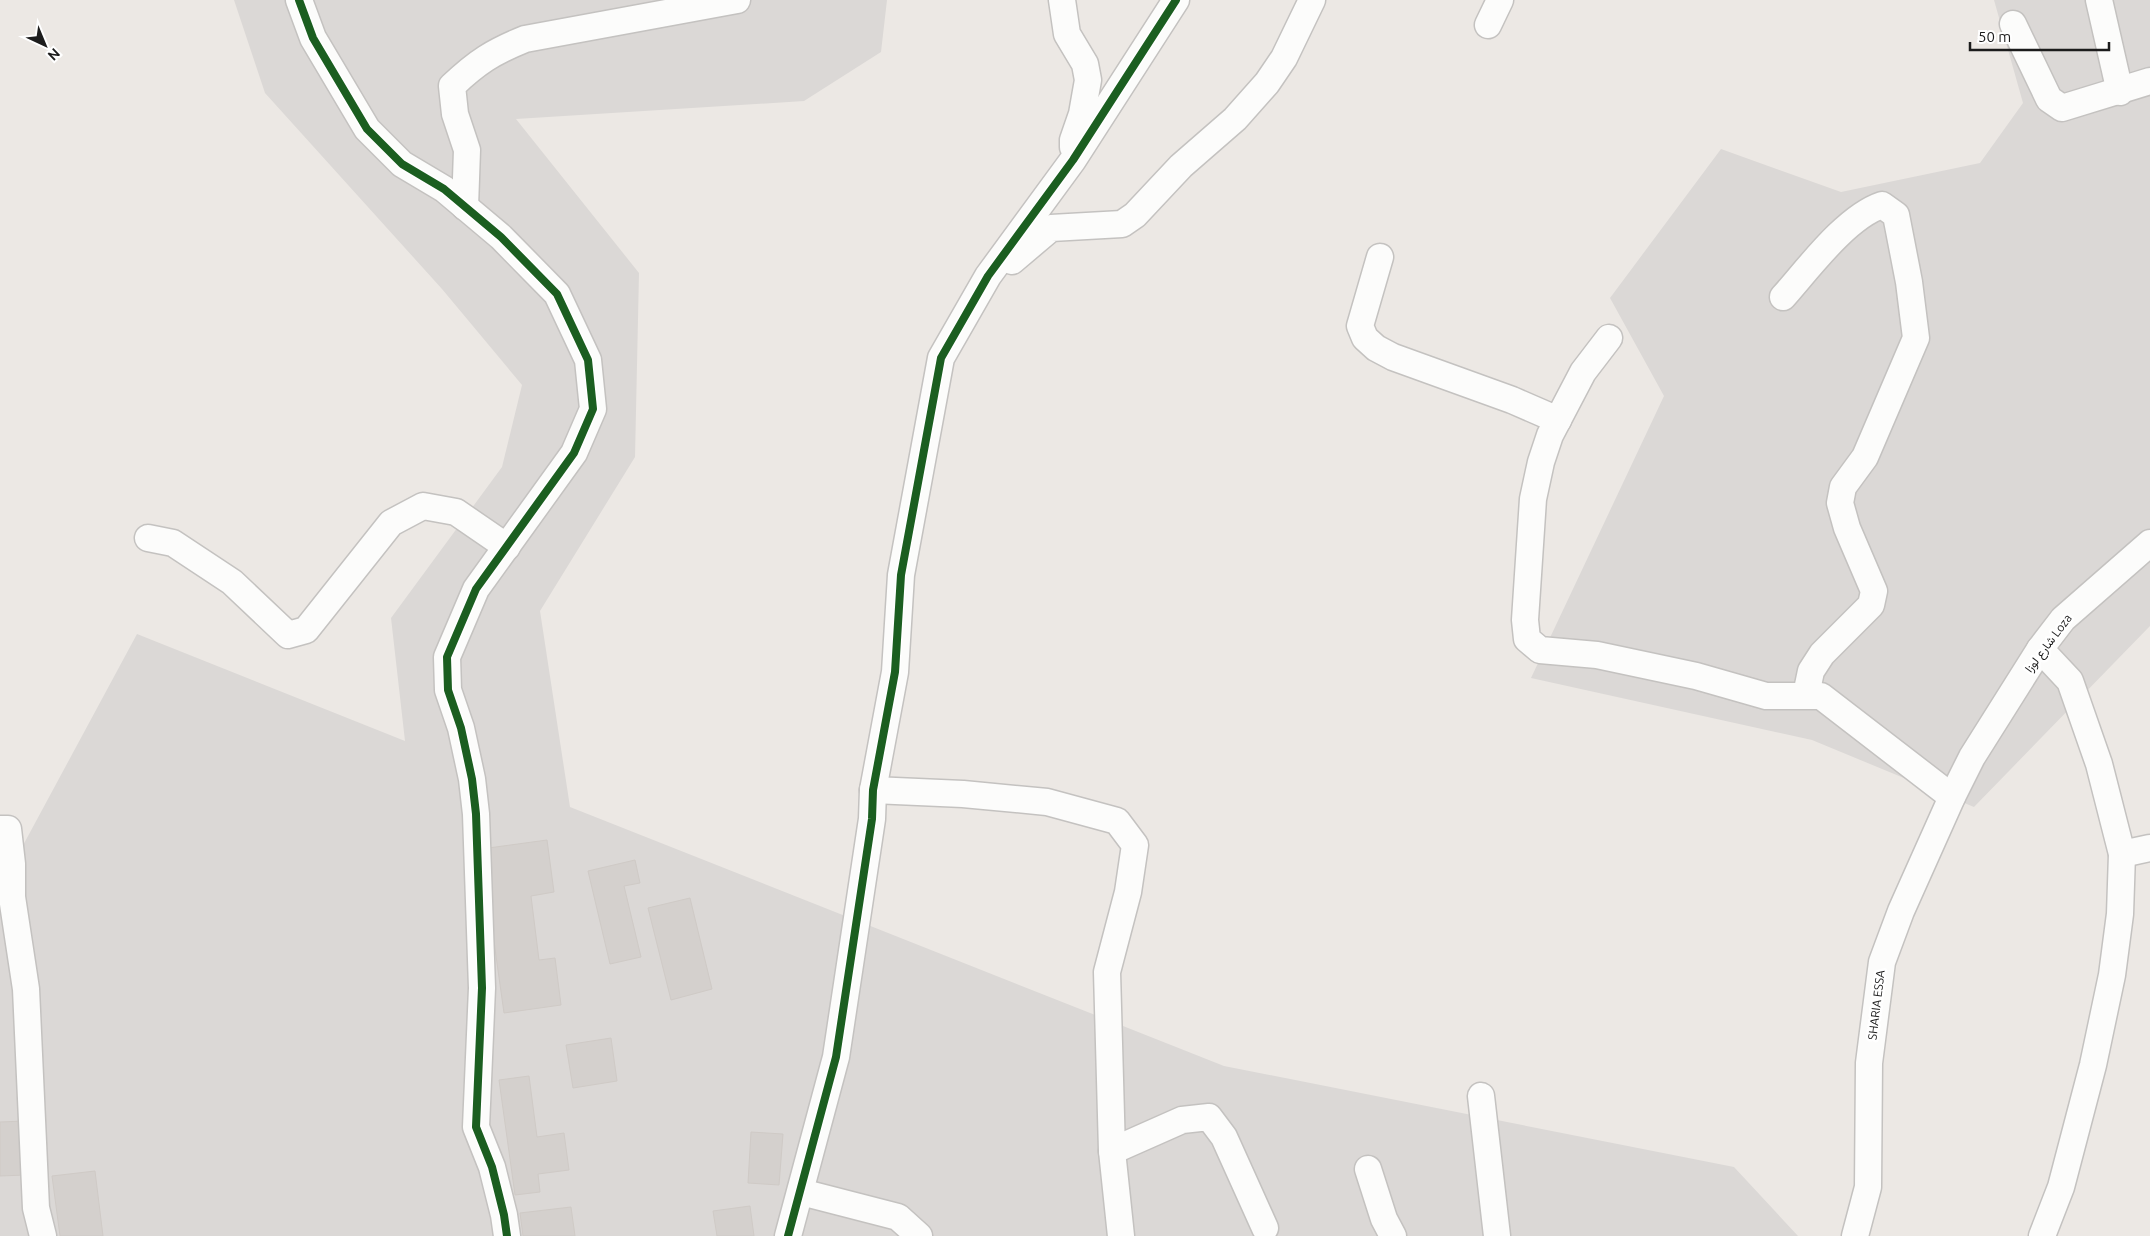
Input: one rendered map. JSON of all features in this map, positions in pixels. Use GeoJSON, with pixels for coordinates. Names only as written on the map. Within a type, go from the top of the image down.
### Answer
{"type":"FeatureCollection","features":[{"type":"Feature","properties":{"kind":"street"},"geometry":{"type":"LineString","coordinates":[[299,0],[314,38],[368,129],[402,164],[444,189],[501,237],[557,294],[588,360],[593,409],[574,453],[476,589],[447,657],[448,690],[461,728],[472,779],[476,814],[482,988],[476,1127],[492,1167],[504,1214],[507,1236]]}},
{"type":"Feature","properties":{"kind":"street"},"geometry":{"type":"LineString","coordinates":[[465,207],[467,150],[456,114],[452,86],[471,68],[494,52],[525,39],[738,0]]}},
{"type":"Feature","properties":{"kind":"street"},"geometry":{"type":"LineString","coordinates":[[1062,0],[1066,34],[1085,64],[1088,80],[1082,114],[1073,140],[1073,160]]}},
{"type":"Feature","properties":{"kind":"street"},"geometry":{"type":"LineString","coordinates":[[788,1236],[836,1057],[872,819],[873,790],[894,672],[901,575],[941,358],[988,276],[1073,160],[1176,0]]}},
{"type":"Feature","properties":{"kind":"street"},"geometry":{"type":"LineString","coordinates":[[988,276],[1011,262],[1051,228],[1122,224],[1135,215],[1181,166],[1235,119],[1267,83],[1284,58],[1312,0]]}},
{"type":"Feature","properties":{"kind":"street"},"geometry":{"type":"LineString","coordinates":[[1488,25],[1500,0]]}},
{"type":"Feature","properties":{"kind":"street"},"geometry":{"type":"LineString","coordinates":[[2099,0],[2120,92]]}},
{"type":"Feature","properties":{"kind":"street"},"geometry":{"type":"LineString","coordinates":[[2013,24],[2048,99],[2062,108],[2120,92],[2150,81]]}},
{"type":"Feature","properties":{"kind":"street"},"geometry":{"type":"LineString","coordinates":[[1783,297],[1837,236],[1873,207],[1882,204],[1896,215],[1909,282],[1916,338],[1865,457],[1843,487],[1840,503],[1847,528],[1874,591],[1874,598],[1871,604],[1822,654],[1811,671],[1806,695]]}},
{"type":"Feature","properties":{"kind":"street"},"geometry":{"type":"LineString","coordinates":[[1380,257],[1360,326],[1365,338],[1376,348],[1393,357],[1512,400],[1558,420]]}},
{"type":"Feature","properties":{"kind":"street"},"geometry":{"type":"LineString","coordinates":[[1609,338],[1583,372],[1558,420],[1540,462],[1533,499],[1525,620],[1527,639],[1535,648],[1540,650],[1597,655],[1696,676],[1766,696],[1821,696],[1952,796]]}},
{"type":"Feature","properties":{"kind":"street"},"geometry":{"type":"LineString","coordinates":[[148,538],[173,543],[232,582],[288,635],[306,630],[391,523],[423,506],[456,512],[507,547]]}},
{"type":"Feature","properties":{"kind":"street","name":"شارع لوزا Loza"},"geometry":{"type":"LineString","coordinates":[[1984,735],[2040,649],[2063,619],[2150,543]]}},
{"type":"Feature","properties":{"kind":"street"},"geometry":{"type":"LineString","coordinates":[[2040,649],[2070,681],[2099,764],[2122,854],[2120,914],[2107,1002],[2093,1065],[2061,1186],[2042,1236]]}},
{"type":"Feature","properties":{"kind":"street","name":"SHARIA ESSA"},"geometry":{"type":"LineString","coordinates":[[1855,1236],[1868,1187],[1869,1064],[1882,962],[1901,911],[1952,796],[1984,735]]}},
{"type":"Feature","properties":{"kind":"street"},"geometry":{"type":"LineString","coordinates":[[873,790],[962,794],[1047,802],[1116,821],[1134,844],[1128,892],[1107,972],[1112,1151],[1121,1236]]}},
{"type":"Feature","properties":{"kind":"street"},"geometry":{"type":"LineString","coordinates":[[0,829],[8,829],[12,864],[12,897],[26,989],[35,1199],[43,1236]]}},
{"type":"Feature","properties":{"kind":"street"},"geometry":{"type":"LineString","coordinates":[[2122,854],[2150,848]]}},
{"type":"Feature","properties":{"kind":"street"},"geometry":{"type":"LineString","coordinates":[[1481,1096],[1497,1236]]}},
{"type":"Feature","properties":{"kind":"street"},"geometry":{"type":"LineString","coordinates":[[1112,1151],[1182,1120],[1209,1117],[1224,1136],[1265,1228]]}},
{"type":"Feature","properties":{"kind":"street"},"geometry":{"type":"LineString","coordinates":[[1368,1170],[1384,1220],[1393,1236]]}},
{"type":"Feature","properties":{"kind":"street"},"geometry":{"type":"LineString","coordinates":[[801,1192],[898,1218],[919,1236]]}},
{"type":"Feature","properties":{"kind":"shaded area"},"geometry":{"type":"Polygon","coordinates":[[[234,0],[887,0],[881,52],[804,101],[516,119],[639,273],[635,457],[540,611],[570,807],[1224,1066],[1734,1167],[1798,1236],[0,1236],[0,888],[137,634],[405,741],[391,618],[502,467],[522,385],[442,289],[265,93],[234,0]]]}},
{"type":"Feature","properties":{"kind":"shaded area"},"geometry":{"type":"Polygon","coordinates":[[[1994,0],[2150,0],[2150,626],[1974,807],[1812,740],[1531,678],[1664,396],[1610,298],[1721,149],[1841,192],[1980,163],[2023,103],[1994,0]]]}},
{"type":"Feature","properties":{"kind":"building"},"geometry":{"type":"Polygon","coordinates":[[[547,840],[554,892],[531,896],[539,960],[555,958],[561,1005],[504,1013],[481,849],[547,840]]]}},
{"type":"Feature","properties":{"kind":"building"},"geometry":{"type":"Polygon","coordinates":[[[635,860],[640,883],[624,886],[641,957],[610,964],[588,871],[635,860]]]}},
{"type":"Feature","properties":{"kind":"building"},"geometry":{"type":"Polygon","coordinates":[[[690,898],[712,989],[671,1000],[648,908],[690,898]]]}},
{"type":"Feature","properties":{"kind":"building"},"geometry":{"type":"Polygon","coordinates":[[[611,1038],[617,1081],[573,1088],[566,1045],[611,1038]]]}},
{"type":"Feature","properties":{"kind":"building"},"geometry":{"type":"Polygon","coordinates":[[[529,1076],[537,1137],[564,1133],[569,1170],[538,1174],[540,1192],[515,1195],[499,1080],[529,1076]]]}},
{"type":"Feature","properties":{"kind":"building"},"geometry":{"type":"Polygon","coordinates":[[[24,1121],[26,1175],[0,1176],[0,1122],[24,1121]]]}},
{"type":"Feature","properties":{"kind":"building"},"geometry":{"type":"Polygon","coordinates":[[[751,1132],[783,1134],[779,1185],[748,1183],[751,1132]]]}},
{"type":"Feature","properties":{"kind":"building"},"geometry":{"type":"Polygon","coordinates":[[[95,1171],[103,1236],[60,1236],[52,1176],[95,1171]]]}},
{"type":"Feature","properties":{"kind":"building"},"geometry":{"type":"Polygon","coordinates":[[[750,1206],[754,1236],[717,1236],[713,1211],[750,1206]]]}},
{"type":"Feature","properties":{"kind":"building"},"geometry":{"type":"Polygon","coordinates":[[[571,1207],[575,1236],[523,1236],[520,1213],[571,1207]]]}},
{"type":"Feature","properties":{"kind":"cycle path"},"geometry":{"type":"LineString","coordinates":[[299,0],[313,38],[367,129],[402,164],[444,189],[501,237],[557,294],[588,360],[593,409],[574,453],[476,589],[447,657],[448,690],[461,728],[472,779],[476,814],[482,988],[476,1127],[492,1167],[504,1215],[507,1236]]}},
{"type":"Feature","properties":{"kind":"cycle path"},"geometry":{"type":"LineString","coordinates":[[788,1236],[836,1057],[872,819],[873,790],[895,672],[901,575],[941,358],[988,276],[1073,160],[1176,0]]}}]}
